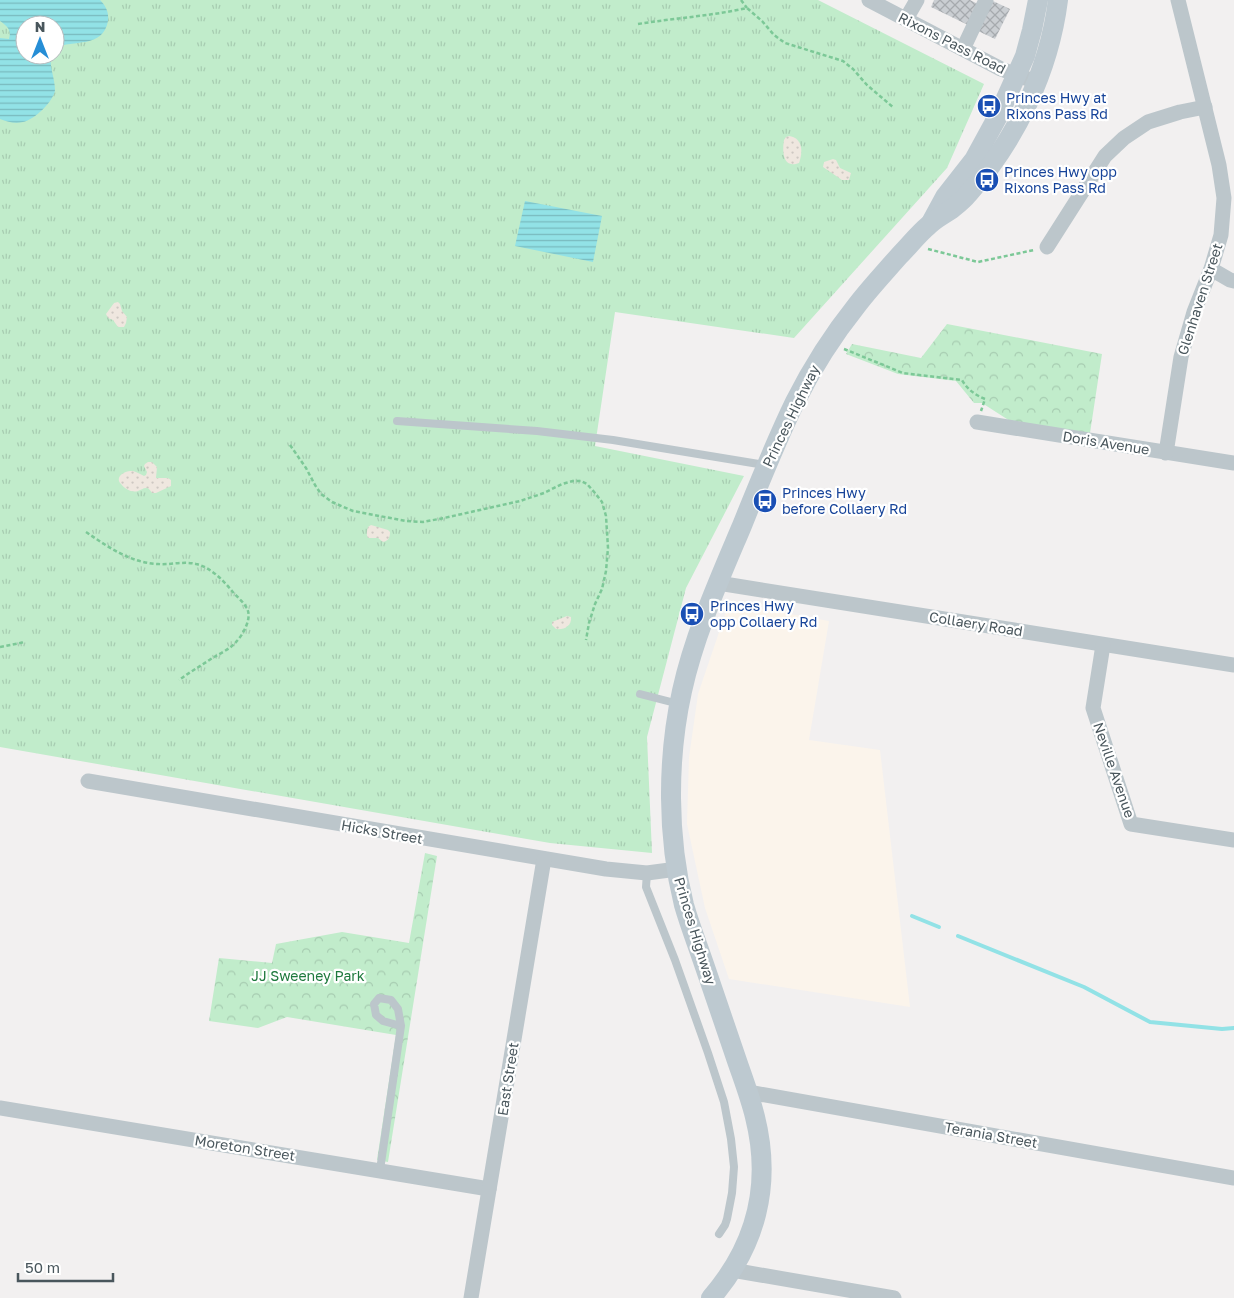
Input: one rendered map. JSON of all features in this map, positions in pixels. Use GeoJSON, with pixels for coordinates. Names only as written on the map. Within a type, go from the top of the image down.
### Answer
{"type":"FeatureCollection","features":[{"type":"Feature","properties":{"kind":"main road","name":"Princes Highway"},"geometry":{"type":"LineString","coordinates":[[931,223],[945,197],[974,160],[998,116],[1025,56],[1038,0]]}},
{"type":"Feature","properties":{"kind":"main road","name":"Princes Highway"},"geometry":{"type":"LineString","coordinates":[[710,1298],[732,1270],[747,1241],[757,1214],[762,1179],[756,1120],[685,908],[677,869],[672,818],[673,745],[679,704],[689,663],[718,583],[767,465],[795,402],[808,378],[826,348],[857,306],[910,244],[931,223],[954,208],[968,194],[994,161],[1014,131],[1036,82],[1049,45],[1056,18],[1058,0]]}},
{"type":"Feature","properties":{"kind":"street","name":"Rixons Pass Road"},"geometry":{"type":"LineString","coordinates":[[869,0],[1001,69],[1036,82]]}},
{"type":"Feature","properties":{"kind":"street"},"geometry":{"type":"LineString","coordinates":[[906,19],[917,0]]}},
{"type":"Feature","properties":{"kind":"street"},"geometry":{"type":"LineString","coordinates":[[963,49],[986,0]]}},
{"type":"Feature","properties":{"kind":"street","name":"Glenhaven Street"},"geometry":{"type":"LineString","coordinates":[[1166,453],[1181,357],[1194,312],[1211,269],[1221,235],[1224,198],[1219,165],[1178,0]]}},
{"type":"Feature","properties":{"kind":"street"},"geometry":{"type":"LineString","coordinates":[[1047,247],[1105,156],[1124,138],[1148,122],[1180,112],[1205,107]]}},
{"type":"Feature","properties":{"kind":"street"},"geometry":{"type":"LineString","coordinates":[[1211,269],[1230,280],[1234,280]]}},
{"type":"Feature","properties":{"kind":"street","name":"Doris Avenue"},"geometry":{"type":"LineString","coordinates":[[977,422],[1234,463]]}},
{"type":"Feature","properties":{"kind":"street","name":"Collaery Road"},"geometry":{"type":"LineString","coordinates":[[718,583],[1234,666]]}},
{"type":"Feature","properties":{"kind":"street","name":"Neville Avenue"},"geometry":{"type":"LineString","coordinates":[[1103,645],[1093,708],[1131,824],[1234,840]]}},
{"type":"Feature","properties":{"kind":"street","name":"Hicks Street"},"geometry":{"type":"LineString","coordinates":[[88,781],[606,869],[647,873],[677,869]]}},
{"type":"Feature","properties":{"kind":"street","name":"East Street"},"geometry":{"type":"LineString","coordinates":[[471,1298],[544,859]]}},
{"type":"Feature","properties":{"kind":"street","name":"Terania Street"},"geometry":{"type":"LineString","coordinates":[[748,1092],[1234,1178]]}},
{"type":"Feature","properties":{"kind":"street","name":"Moreton Street"},"geometry":{"type":"LineString","coordinates":[[0,1108],[489,1189]]}},
{"type":"Feature","properties":{"kind":"street"},"geometry":{"type":"LineString","coordinates":[[732,1270],[894,1298]]}},
{"type":"Feature","properties":{"kind":"lane"},"geometry":{"type":"LineString","coordinates":[[397,421],[537,430],[613,440],[767,465]]}},
{"type":"Feature","properties":{"kind":"lane"},"geometry":{"type":"LineString","coordinates":[[640,694],[679,704]]}},
{"type":"Feature","properties":{"kind":"lane"},"geometry":{"type":"LineString","coordinates":[[647,873],[646,887],[675,960],[708,1053],[726,1111],[734,1166],[727,1220],[718,1234]]}},
{"type":"Feature","properties":{"kind":"lane"},"geometry":{"type":"LineString","coordinates":[[380,1170],[400,1026]]}},
{"type":"Feature","properties":{"kind":"path"},"geometry":{"type":"LineString","coordinates":[[741,0],[774,35],[785,43],[843,61],[894,108]]}},
{"type":"Feature","properties":{"kind":"path"},"geometry":{"type":"LineString","coordinates":[[638,24],[704,16],[747,8]]}},
{"type":"Feature","properties":{"kind":"path"},"geometry":{"type":"LineString","coordinates":[[928,249],[978,262],[1047,247]]}},
{"type":"Feature","properties":{"kind":"path"},"geometry":{"type":"LineString","coordinates":[[844,349],[903,372],[962,380],[977,396],[985,399],[977,422]]}},
{"type":"Feature","properties":{"kind":"path"},"geometry":{"type":"LineString","coordinates":[[290,445],[306,468],[320,494],[332,502],[353,511],[406,521],[423,522],[511,504],[573,481],[581,481],[587,484],[602,502],[606,516],[608,548],[602,589],[589,623],[586,640]]}},
{"type":"Feature","properties":{"kind":"path"},"geometry":{"type":"LineString","coordinates":[[86,532],[112,549],[135,560],[155,564],[198,564],[209,569],[227,585],[248,610],[247,622],[235,643],[179,680]]}},
{"type":"Feature","properties":{"kind":"path"},"geometry":{"type":"LineString","coordinates":[[0,647],[25,642]]}},
{"type":"Feature","properties":{"kind":"shaded area"},"geometry":{"type":"Polygon","coordinates":[[[729,603],[829,621],[809,740],[880,750],[910,1007],[729,979],[705,908],[687,824],[689,757],[698,694],[729,603]]]}},
{"type":"Feature","properties":{"kind":"green space"},"geometry":{"type":"Polygon","coordinates":[[[0,0],[818,0],[984,84],[947,168],[794,338],[615,312],[595,446],[744,476],[686,588],[647,737],[652,853],[550,843],[0,747],[0,0]]]}},
{"type":"Feature","properties":{"kind":"green space"},"geometry":{"type":"Polygon","coordinates":[[[947,324],[1102,354],[1090,433],[1010,421],[982,403],[974,403],[956,381],[898,374],[846,354],[852,344],[921,358],[947,324]]]}},
{"type":"Feature","properties":{"kind":"green space","name":"JJ Sweeney Park"},"geometry":{"type":"Polygon","coordinates":[[[425,853],[437,856],[388,1162],[377,1160],[396,1035],[287,1017],[258,1028],[209,1021],[219,958],[272,963],[276,944],[342,932],[409,943],[425,853]]]}},
{"type":"Feature","properties":{"kind":"sand"},"geometry":{"type":"Polygon","coordinates":[[[789,136],[794,137],[801,146],[799,163],[790,164],[785,158],[783,150],[784,140],[789,136]]]}},
{"type":"Feature","properties":{"kind":"sand"},"geometry":{"type":"Polygon","coordinates":[[[836,160],[840,168],[851,173],[849,180],[842,180],[823,167],[824,162],[836,160]]]}},
{"type":"Feature","properties":{"kind":"sand"},"geometry":{"type":"Polygon","coordinates":[[[118,302],[127,317],[124,327],[118,327],[106,314],[114,303],[118,302]]]}},
{"type":"Feature","properties":{"kind":"sand"},"geometry":{"type":"Polygon","coordinates":[[[148,462],[152,462],[157,467],[156,478],[168,478],[171,480],[171,486],[152,493],[147,488],[131,491],[121,484],[119,478],[127,471],[146,475],[147,472],[144,466],[148,462]]]}},
{"type":"Feature","properties":{"kind":"sand"},"geometry":{"type":"Polygon","coordinates":[[[371,525],[388,530],[390,536],[388,539],[383,542],[378,538],[368,538],[367,530],[371,525]]]}},
{"type":"Feature","properties":{"kind":"sand"},"geometry":{"type":"Polygon","coordinates":[[[567,616],[571,617],[571,620],[567,627],[556,629],[552,625],[552,622],[567,616]]]}},
{"type":"Feature","properties":{"kind":"water"},"geometry":{"type":"Polygon","coordinates":[[[0,0],[100,0],[108,15],[105,30],[100,36],[86,42],[65,45],[65,15],[15,15],[15,65],[51,65],[55,90],[43,109],[32,118],[20,123],[0,119],[0,38],[9,39],[10,33],[7,27],[0,21],[0,0]]]}},
{"type":"Feature","properties":{"kind":"water"},"geometry":{"type":"Polygon","coordinates":[[[525,201],[602,216],[593,262],[515,246],[525,201]]]}},
{"type":"Feature","properties":{"kind":"building"},"geometry":{"type":"Polygon","coordinates":[[[934,0],[970,0],[980,5],[970,26],[931,7],[934,0]]]}},
{"type":"Feature","properties":{"kind":"building"},"geometry":{"type":"Polygon","coordinates":[[[993,1],[1010,9],[995,39],[978,31],[993,1]]]}},
{"type":"Feature","properties":{"kind":"waterway"},"geometry":{"type":"LineString","coordinates":[[912,916],[939,927]]}},
{"type":"Feature","properties":{"kind":"waterway"},"geometry":{"type":"LineString","coordinates":[[958,936],[1084,987],[1150,1022],[1222,1029],[1234,1028]]}},
{"type":"Feature","properties":{"kind":"place","name":"Princes Hwy at Rixons Pass Rd"},"geometry":{"type":"Point","coordinates":[989,106]}},
{"type":"Feature","properties":{"kind":"place","name":"Princes Hwy opp Rixons Pass Rd"},"geometry":{"type":"Point","coordinates":[987,180]}},
{"type":"Feature","properties":{"kind":"place","name":"Princes Hwy before Collaery Rd"},"geometry":{"type":"Point","coordinates":[765,501]}},
{"type":"Feature","properties":{"kind":"place","name":"Princes Hwy opp Collaery Rd"},"geometry":{"type":"Point","coordinates":[692,614]}}]}
